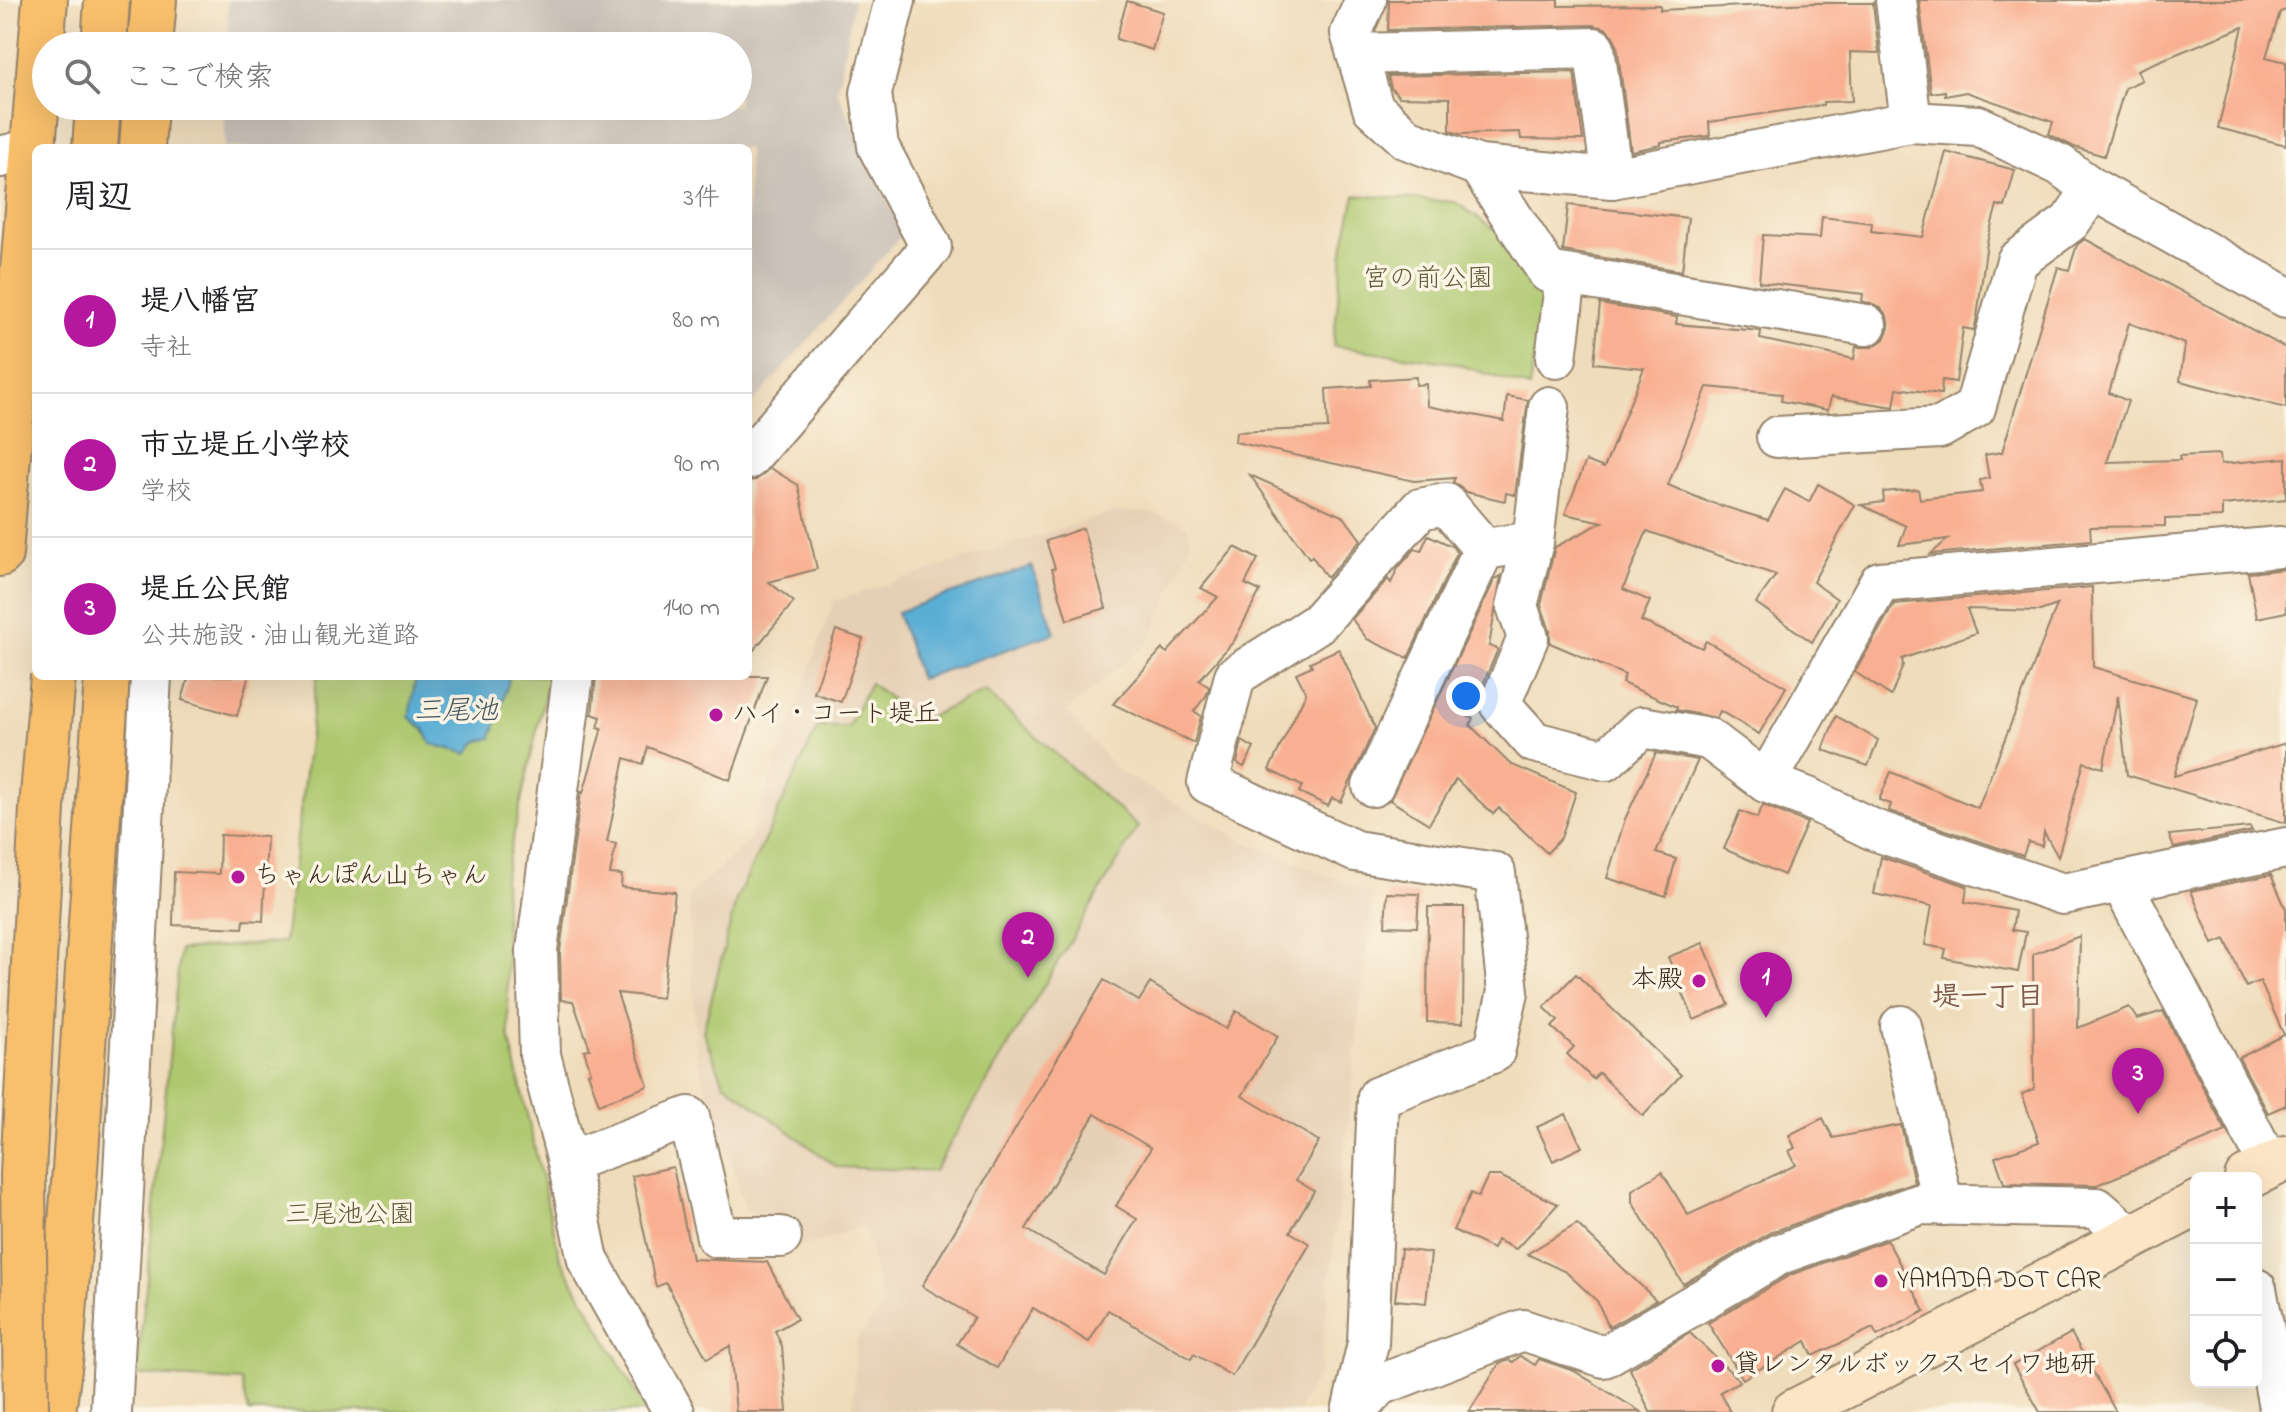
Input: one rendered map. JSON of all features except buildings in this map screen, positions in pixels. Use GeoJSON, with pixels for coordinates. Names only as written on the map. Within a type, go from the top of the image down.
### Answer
{"type":"FeatureCollection","features":[{"type":"Feature","properties":{"kind":"highway"},"geometry":{"type":"LineString","coordinates":[[42,32],[45,0]]}},
{"type":"Feature","properties":{"kind":"highway"},"geometry":{"type":"LineString","coordinates":[[105,32],[107,0]]}},
{"type":"Feature","properties":{"kind":"highway"},"geometry":{"type":"LineString","coordinates":[[151,32],[154,0]]}},
{"type":"Feature","properties":{"kind":"highway"},"geometry":{"type":"LineString","coordinates":[[33,144],[35,120]]}},
{"type":"Feature","properties":{"kind":"highway"},"geometry":{"type":"LineString","coordinates":[[95,144],[97,120]]}},
{"type":"Feature","properties":{"kind":"highway"},"geometry":{"type":"LineString","coordinates":[[142,144],[144,120]]}},
{"type":"Feature","properties":{"kind":"highway"},"geometry":{"type":"LineString","coordinates":[[0,554],[32,160]]}},
{"type":"Feature","properties":{"kind":"highway"},"geometry":{"type":"LineString","coordinates":[[26,1412],[23,1174],[42,808],[53,680]]}},
{"type":"Feature","properties":{"kind":"highway"},"geometry":{"type":"LineString","coordinates":[[53,1412],[61,1354],[75,1170],[107,680]]}},
{"type":"Feature","properties":{"kind":"main road"},"geometry":{"type":"LineString","coordinates":[[1794,1412],[2190,1207]]}},
{"type":"Feature","properties":{"kind":"street"},"geometry":{"type":"LineString","coordinates":[[752,454],[931,247],[878,146],[871,93],[895,0]]}},
{"type":"Feature","properties":{"kind":"street"},"geometry":{"type":"LineString","coordinates":[[1366,0],[1351,33],[1373,108],[1407,139],[1479,166],[1612,178],[1911,122],[1978,126],[2060,165],[2093,189],[2286,297]]}},
{"type":"Feature","properties":{"kind":"street"},"geometry":{"type":"LineString","coordinates":[[1896,0],[1911,122]]}},
{"type":"Feature","properties":{"kind":"street"},"geometry":{"type":"LineString","coordinates":[[1357,54],[1594,48],[1612,178]]}},
{"type":"Feature","properties":{"kind":"street"},"geometry":{"type":"LineString","coordinates":[[1479,166],[1548,272],[1866,325]]}},
{"type":"Feature","properties":{"kind":"street"},"geometry":{"type":"LineString","coordinates":[[1777,437],[1940,428],[1975,408],[2017,261],[2070,222],[2093,189]]}},
{"type":"Feature","properties":{"kind":"street"},"geometry":{"type":"LineString","coordinates":[[1556,358],[1566,276]]}},
{"type":"Feature","properties":{"kind":"street"},"geometry":{"type":"LineString","coordinates":[[1549,407],[1533,542],[1517,606],[1528,638],[1500,704],[1534,742],[1606,760],[1642,727],[1709,739],[1766,782],[1808,798],[1874,830],[2063,894],[2286,848]]}},
{"type":"Feature","properties":{"kind":"street"},"geometry":{"type":"LineString","coordinates":[[1354,1412],[1368,1343],[1378,1097],[1494,1052],[1508,992],[1495,873],[1355,851],[1208,783],[1235,676],[1318,623],[1420,509],[1446,504],[1484,549]]}},
{"type":"Feature","properties":{"kind":"street"},"geometry":{"type":"LineString","coordinates":[[1484,549],[1533,542]]}},
{"type":"Feature","properties":{"kind":"street"},"geometry":{"type":"LineString","coordinates":[[1766,782],[1880,582],[2280,547]]}},
{"type":"Feature","properties":{"kind":"street"},"geometry":{"type":"LineString","coordinates":[[1373,786],[1484,549]]}},
{"type":"Feature","properties":{"kind":"street"},"geometry":{"type":"LineString","coordinates":[[111,1412],[151,680]]}},
{"type":"Feature","properties":{"kind":"street"},"geometry":{"type":"LineString","coordinates":[[572,680],[537,950],[540,1055],[568,1162],[588,1260],[674,1412]]}},
{"type":"Feature","properties":{"kind":"street"},"geometry":{"type":"LineString","coordinates":[[2121,882],[2268,1167]]}},
{"type":"Feature","properties":{"kind":"street"},"geometry":{"type":"LineString","coordinates":[[1901,1026],[1943,1205]]}},
{"type":"Feature","properties":{"kind":"street"},"geometry":{"type":"LineString","coordinates":[[568,1162],[689,1117],[717,1237],[781,1237]]}},
{"type":"Feature","properties":{"kind":"street"},"geometry":{"type":"LineString","coordinates":[[1354,1412],[1380,1385],[1523,1330],[1604,1357],[1780,1254],[1920,1204],[2097,1208],[2131,1237]]}},
{"type":"Feature","properties":{"kind":"street"},"geometry":{"type":"LineString","coordinates":[[2261,1316],[2280,1412]]}},
{"type":"Feature","properties":{"kind":"shaded area"},"geometry":{"type":"Polygon","coordinates":[[[228,0],[854,0],[837,91],[903,234],[752,404],[752,144],[225,144],[225,120],[752,120],[752,32],[227,32],[228,0]]]}},
{"type":"Feature","properties":{"kind":"shaded area"},"geometry":{"type":"Polygon","coordinates":[[[1113,512],[1152,513],[1186,525],[1191,543],[1150,641],[1067,711],[1117,770],[1241,840],[1373,894],[1320,1371],[1297,1412],[853,1410],[856,1340],[883,1307],[864,1226],[797,1248],[746,1210],[697,1059],[688,896],[749,841],[834,601],[1113,512]]]}},
{"type":"Feature","properties":{"kind":"green space","name":"宮の前公園"},"geometry":{"type":"Polygon","coordinates":[[[1355,195],[1455,202],[1511,241],[1547,286],[1529,388],[1454,363],[1333,346],[1344,243],[1355,195]]]}},
{"type":"Feature","properties":{"kind":"green space","name":"三尾池公園"},"geometry":{"type":"Polygon","coordinates":[[[317,680],[548,680],[504,878],[509,1036],[560,1258],[647,1412],[249,1412],[241,1381],[137,1375],[180,950],[284,942],[317,680]]]}},
{"type":"Feature","properties":{"kind":"green space"},"geometry":{"type":"Polygon","coordinates":[[[870,683],[920,721],[985,691],[1138,827],[934,1171],[837,1167],[724,1083],[703,1032],[736,900],[818,727],[848,727],[870,683]]]}},
{"type":"Feature","properties":{"kind":"water"},"geometry":{"type":"Polygon","coordinates":[[[1032,566],[1055,633],[920,679],[897,612],[1032,566]]]}},
{"type":"Feature","properties":{"kind":"water","name":"三尾池"},"geometry":{"type":"Polygon","coordinates":[[[415,680],[509,680],[492,738],[477,742],[468,754],[431,744],[424,729],[409,717],[415,680]]]}},
{"type":"Feature","properties":{"kind":"place","name":"ハイ・コート堤丘"},"geometry":{"type":"Point","coordinates":[716,715]}},
{"type":"Feature","properties":{"kind":"place","name":"ちゃんぽん山ちゃん"},"geometry":{"type":"Point","coordinates":[238,877]}},
{"type":"Feature","properties":{"kind":"place","name":"市立堤丘小学校"},"geometry":{"type":"Point","coordinates":[1028,978]}},
{"type":"Feature","properties":{"kind":"place","name":"本殿"},"geometry":{"type":"Point","coordinates":[1699,981]}},
{"type":"Feature","properties":{"kind":"place","name":"堤八幡宮"},"geometry":{"type":"Point","coordinates":[1766,1018]}},
{"type":"Feature","properties":{"kind":"place","name":"堤丘公民館"},"geometry":{"type":"Point","coordinates":[2138,1114]}},
{"type":"Feature","properties":{"kind":"place","name":"YAMADA DOT CAR"},"geometry":{"type":"Point","coordinates":[1881,1281]}},
{"type":"Feature","properties":{"kind":"place","name":"貸レンタルボックスセイワ地研"},"geometry":{"type":"Point","coordinates":[1718,1366]}},
{"type":"Feature","properties":{"kind":"district","name":"堤一丁目"},"geometry":{"type":"Point","coordinates":[1988,998]}}]}
